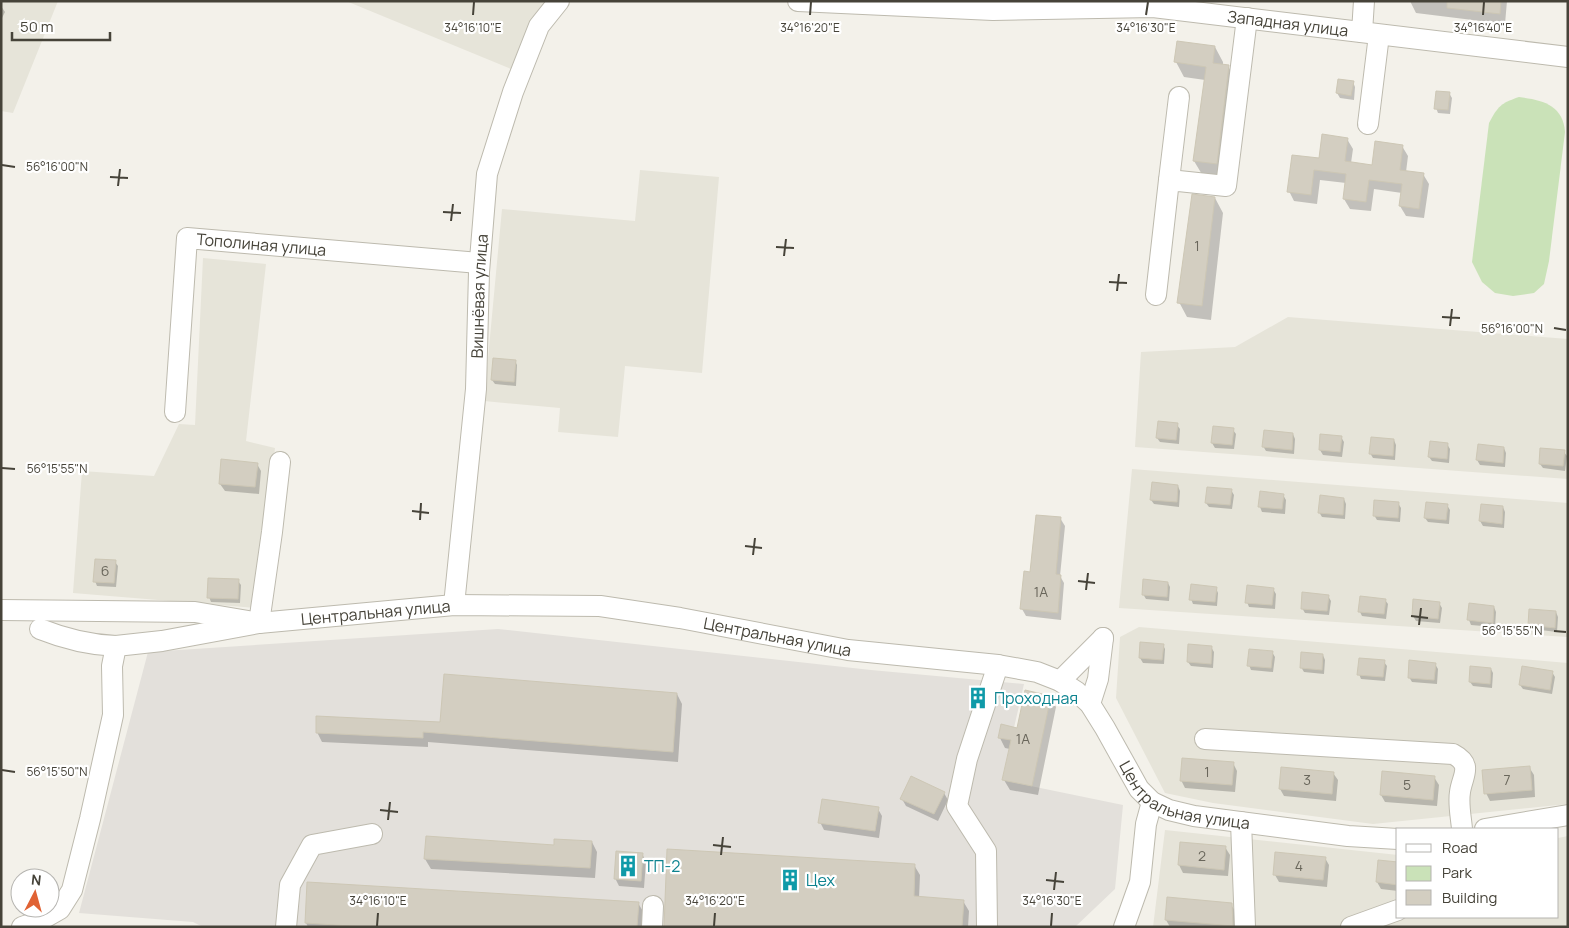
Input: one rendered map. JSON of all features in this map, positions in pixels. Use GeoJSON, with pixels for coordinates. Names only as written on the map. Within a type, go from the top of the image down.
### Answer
{"type":"FeatureCollection","features":[{"type":"Feature","properties":{"kind":"street","name":"Вишнёвая улица"},"geometry":{"type":"LineString","coordinates":[[454,605],[476,389],[479,263],[487,174],[513,92],[539,26],[558,1]]}},
{"type":"Feature","properties":{"kind":"street","name":"Западная улица"},"geometry":{"type":"LineString","coordinates":[[798,1],[947,5],[993,10],[1153,4],[1370,34],[1568,57]]}},
{"type":"Feature","properties":{"kind":"street"},"geometry":{"type":"LineString","coordinates":[[1364,1],[1370,34],[1368,124]]}},
{"type":"Feature","properties":{"kind":"street"},"geometry":{"type":"LineString","coordinates":[[1169,180],[1226,186],[1247,18]]}},
{"type":"Feature","properties":{"kind":"street"},"geometry":{"type":"LineString","coordinates":[[1156,295],[1179,97]]}},
{"type":"Feature","properties":{"kind":"street","name":"Тополиная улица"},"geometry":{"type":"LineString","coordinates":[[174,412],[187,238],[479,263]]}},
{"type":"Feature","properties":{"kind":"street"},"geometry":{"type":"LineString","coordinates":[[40,629],[63,638],[96,646],[116,646],[162,641],[259,622],[280,462]]}},
{"type":"Feature","properties":{"kind":"street","name":"Центральная улица"},"geometry":{"type":"LineString","coordinates":[[1,610],[195,612],[259,622],[454,605],[600,606],[680,618],[848,650],[998,665],[1037,672],[1060,681],[1077,692],[1090,704],[1139,789],[1152,802],[1169,810],[1194,816],[1348,836],[1396,839]]}},
{"type":"Feature","properties":{"kind":"street"},"geometry":{"type":"LineString","coordinates":[[1060,681],[1103,638],[1098,679],[1090,704]]}},
{"type":"Feature","properties":{"kind":"street"},"geometry":{"type":"LineString","coordinates":[[22,927],[40,921],[60,908],[72,890],[113,715],[112,666],[116,646]]}},
{"type":"Feature","properties":{"kind":"street"},"geometry":{"type":"LineString","coordinates":[[987,927],[986,851],[957,806],[967,759],[998,665]]}},
{"type":"Feature","properties":{"kind":"street"},"geometry":{"type":"LineString","coordinates":[[1205,739],[1453,754],[1461,758],[1465,766],[1464,780],[1460,792],[1462,828]]}},
{"type":"Feature","properties":{"kind":"street"},"geometry":{"type":"LineString","coordinates":[[1124,927],[1140,882],[1146,824],[1152,802]]}},
{"type":"Feature","properties":{"kind":"street"},"geometry":{"type":"LineString","coordinates":[[1491,828],[1568,815]]}},
{"type":"Feature","properties":{"kind":"street"},"geometry":{"type":"LineString","coordinates":[[1241,822],[1245,927]]}},
{"type":"Feature","properties":{"kind":"street"},"geometry":{"type":"LineString","coordinates":[[286,927],[290,885],[312,846],[372,834]]}},
{"type":"Feature","properties":{"kind":"street"},"geometry":{"type":"LineString","coordinates":[[652,927],[653,906]]}},
{"type":"Feature","properties":{"kind":"street"},"geometry":{"type":"LineString","coordinates":[[1351,927],[1396,911]]}},
{"type":"Feature","properties":{"kind":"shaded area"},"geometry":{"type":"Polygon","coordinates":[[[1,1],[58,1],[13,113],[1,111],[1,1]]]}},
{"type":"Feature","properties":{"kind":"shaded area"},"geometry":{"type":"Polygon","coordinates":[[[346,1],[546,1],[516,71],[346,1]]]}},
{"type":"Feature","properties":{"kind":"shaded area"},"geometry":{"type":"Polygon","coordinates":[[[640,170],[719,177],[702,373],[625,366],[618,437],[558,432],[560,408],[484,401],[502,209],[635,221],[640,170]]]}},
{"type":"Feature","properties":{"kind":"shaded area"},"geometry":{"type":"Polygon","coordinates":[[[203,258],[266,264],[246,441],[275,448],[257,608],[73,593],[82,471],[154,476],[179,424],[195,425],[203,258]]]}},
{"type":"Feature","properties":{"kind":"shaded area"},"geometry":{"type":"Polygon","coordinates":[[[1288,317],[1568,339],[1568,479],[1135,447],[1141,352],[1235,347],[1288,317]]]}},
{"type":"Feature","properties":{"kind":"shaded area"},"geometry":{"type":"Polygon","coordinates":[[[1132,469],[1568,503],[1568,637],[1119,608],[1132,469]]]}},
{"type":"Feature","properties":{"kind":"shaded area"},"geometry":{"type":"Polygon","coordinates":[[[1139,627],[1568,663],[1568,804],[1373,824],[1213,803],[1165,793],[1116,698],[1120,637],[1139,627]]]}},
{"type":"Feature","properties":{"kind":"shaded area"},"geometry":{"type":"Polygon","coordinates":[[[498,629],[871,670],[1024,684],[1002,780],[1123,805],[1115,889],[1075,927],[203,927],[193,922],[79,913],[148,652],[498,629]]]}},
{"type":"Feature","properties":{"kind":"shaded area"},"geometry":{"type":"Polygon","coordinates":[[[1165,830],[1396,855],[1396,918],[1559,918],[1559,838],[1568,836],[1568,925],[1561,927],[1153,927],[1165,830]]]}},
{"type":"Feature","properties":{"kind":"green space"},"geometry":{"type":"Polygon","coordinates":[[[1519,97],[1544,102],[1556,110],[1563,123],[1565,132],[1549,261],[1544,284],[1534,293],[1513,296],[1495,293],[1482,282],[1472,262],[1489,123],[1501,106],[1519,97]]]}},
{"type":"Feature","properties":{"kind":"building"},"geometry":{"type":"Polygon","coordinates":[[[1447,1],[1501,1],[1500,14],[1447,8],[1447,1]]]}},
{"type":"Feature","properties":{"kind":"building"},"geometry":{"type":"Polygon","coordinates":[[[1177,41],[1215,46],[1213,63],[1229,65],[1217,164],[1193,161],[1206,67],[1174,62],[1177,41]]]}},
{"type":"Feature","properties":{"kind":"building"},"geometry":{"type":"Polygon","coordinates":[[[1338,79],[1354,81],[1351,96],[1336,93],[1338,79]]]}},
{"type":"Feature","properties":{"kind":"building"},"geometry":{"type":"Polygon","coordinates":[[[1436,91],[1450,92],[1448,110],[1434,109],[1436,91]]]}},
{"type":"Feature","properties":{"kind":"building"},"geometry":{"type":"Polygon","coordinates":[[[1322,134],[1348,138],[1345,161],[1372,165],[1375,141],[1403,145],[1400,170],[1424,173],[1419,209],[1399,206],[1402,184],[1369,180],[1366,202],[1343,199],[1346,174],[1314,170],[1311,195],[1287,192],[1292,155],[1319,158],[1322,134]]]}},
{"type":"Feature","properties":{"kind":"building"},"geometry":{"type":"Polygon","coordinates":[[[1192,194],[1215,197],[1202,306],[1177,303],[1192,194]]]}},
{"type":"Feature","properties":{"kind":"building"},"geometry":{"type":"Polygon","coordinates":[[[493,358],[516,360],[514,382],[491,380],[493,358]]]}},
{"type":"Feature","properties":{"kind":"building"},"geometry":{"type":"Polygon","coordinates":[[[1158,421],[1178,423],[1176,440],[1156,438],[1158,421]]]}},
{"type":"Feature","properties":{"kind":"building"},"geometry":{"type":"Polygon","coordinates":[[[1213,426],[1234,428],[1232,445],[1211,443],[1213,426]]]}},
{"type":"Feature","properties":{"kind":"building"},"geometry":{"type":"Polygon","coordinates":[[[1264,430],[1293,433],[1292,450],[1262,447],[1264,430]]]}},
{"type":"Feature","properties":{"kind":"building"},"geometry":{"type":"Polygon","coordinates":[[[1320,434],[1342,436],[1340,452],[1319,450],[1320,434]]]}},
{"type":"Feature","properties":{"kind":"building"},"geometry":{"type":"Polygon","coordinates":[[[1371,437],[1394,439],[1393,456],[1369,454],[1371,437]]]}},
{"type":"Feature","properties":{"kind":"building"},"geometry":{"type":"Polygon","coordinates":[[[1430,441],[1448,443],[1447,459],[1428,457],[1430,441]]]}},
{"type":"Feature","properties":{"kind":"building"},"geometry":{"type":"Polygon","coordinates":[[[1478,444],[1504,447],[1503,463],[1476,460],[1478,444]]]}},
{"type":"Feature","properties":{"kind":"building"},"geometry":{"type":"Polygon","coordinates":[[[1540,448],[1565,450],[1563,466],[1539,464],[1540,448]]]}},
{"type":"Feature","properties":{"kind":"building"},"geometry":{"type":"Polygon","coordinates":[[[221,459],[258,463],[255,487],[219,484],[221,459]]]}},
{"type":"Feature","properties":{"kind":"building"},"geometry":{"type":"Polygon","coordinates":[[[1152,482],[1178,485],[1177,502],[1150,500],[1152,482]]]}},
{"type":"Feature","properties":{"kind":"building"},"geometry":{"type":"Polygon","coordinates":[[[1207,487],[1232,489],[1230,505],[1205,503],[1207,487]]]}},
{"type":"Feature","properties":{"kind":"building"},"geometry":{"type":"Polygon","coordinates":[[[1260,491],[1284,494],[1282,509],[1258,507],[1260,491]]]}},
{"type":"Feature","properties":{"kind":"building"},"geometry":{"type":"Polygon","coordinates":[[[1320,495],[1344,498],[1343,515],[1318,513],[1320,495]]]}},
{"type":"Feature","properties":{"kind":"building"},"geometry":{"type":"Polygon","coordinates":[[[1374,500],[1399,502],[1398,518],[1373,516],[1374,500]]]}},
{"type":"Feature","properties":{"kind":"building"},"geometry":{"type":"Polygon","coordinates":[[[1426,502],[1448,504],[1446,520],[1424,518],[1426,502]]]}},
{"type":"Feature","properties":{"kind":"building"},"geometry":{"type":"Polygon","coordinates":[[[1481,504],[1503,506],[1502,524],[1479,521],[1481,504]]]}},
{"type":"Feature","properties":{"kind":"building"},"geometry":{"type":"Polygon","coordinates":[[[1036,515],[1061,517],[1056,574],[1061,575],[1058,613],[1020,609],[1024,571],[1030,572],[1036,515]]]}},
{"type":"Feature","properties":{"kind":"building"},"geometry":{"type":"Polygon","coordinates":[[[95,559],[116,560],[114,583],[93,582],[95,559]]]}},
{"type":"Feature","properties":{"kind":"building"},"geometry":{"type":"Polygon","coordinates":[[[208,578],[239,579],[238,599],[207,598],[208,578]]]}},
{"type":"Feature","properties":{"kind":"building"},"geometry":{"type":"Polygon","coordinates":[[[1143,579],[1168,582],[1167,597],[1142,595],[1143,579]]]}},
{"type":"Feature","properties":{"kind":"building"},"geometry":{"type":"Polygon","coordinates":[[[1191,584],[1217,587],[1215,602],[1189,600],[1191,584]]]}},
{"type":"Feature","properties":{"kind":"building"},"geometry":{"type":"Polygon","coordinates":[[[1247,585],[1274,588],[1272,605],[1245,603],[1247,585]]]}},
{"type":"Feature","properties":{"kind":"building"},"geometry":{"type":"Polygon","coordinates":[[[1302,592],[1329,595],[1327,611],[1301,609],[1302,592]]]}},
{"type":"Feature","properties":{"kind":"building"},"geometry":{"type":"Polygon","coordinates":[[[1360,596],[1386,599],[1384,614],[1358,612],[1360,596]]]}},
{"type":"Feature","properties":{"kind":"building"},"geometry":{"type":"Polygon","coordinates":[[[1413,599],[1440,602],[1438,619],[1412,616],[1413,599]]]}},
{"type":"Feature","properties":{"kind":"building"},"geometry":{"type":"Polygon","coordinates":[[[1469,603],[1494,606],[1493,623],[1467,620],[1469,603]]]}},
{"type":"Feature","properties":{"kind":"building"},"geometry":{"type":"Polygon","coordinates":[[[1529,609],[1556,611],[1555,628],[1528,625],[1529,609]]]}},
{"type":"Feature","properties":{"kind":"building"},"geometry":{"type":"Polygon","coordinates":[[[1140,642],[1164,644],[1162,660],[1139,658],[1140,642]]]}},
{"type":"Feature","properties":{"kind":"building"},"geometry":{"type":"Polygon","coordinates":[[[1188,644],[1212,646],[1211,664],[1187,662],[1188,644]]]}},
{"type":"Feature","properties":{"kind":"building"},"geometry":{"type":"Polygon","coordinates":[[[1249,649],[1273,651],[1271,668],[1247,666],[1249,649]]]}},
{"type":"Feature","properties":{"kind":"building"},"geometry":{"type":"Polygon","coordinates":[[[1301,652],[1323,654],[1322,670],[1300,668],[1301,652]]]}},
{"type":"Feature","properties":{"kind":"building"},"geometry":{"type":"Polygon","coordinates":[[[1359,658],[1385,660],[1383,677],[1357,675],[1359,658]]]}},
{"type":"Feature","properties":{"kind":"building"},"geometry":{"type":"Polygon","coordinates":[[[1409,660],[1436,663],[1434,680],[1408,678],[1409,660]]]}},
{"type":"Feature","properties":{"kind":"building"},"geometry":{"type":"Polygon","coordinates":[[[1470,666],[1491,668],[1490,684],[1469,682],[1470,666]]]}},
{"type":"Feature","properties":{"kind":"building"},"geometry":{"type":"Polygon","coordinates":[[[1522,666],[1553,671],[1550,690],[1519,685],[1522,666]]]}},
{"type":"Feature","properties":{"kind":"building"},"geometry":{"type":"Polygon","coordinates":[[[444,674],[677,693],[673,752],[423,732],[423,738],[316,733],[316,716],[440,722],[444,674]]]}},
{"type":"Feature","properties":{"kind":"building"},"geometry":{"type":"Polygon","coordinates":[[[1025,690],[1051,696],[1032,786],[1002,780],[1011,740],[998,738],[1001,724],[1017,728],[1025,690]]]}},
{"type":"Feature","properties":{"kind":"building"},"geometry":{"type":"Polygon","coordinates":[[[1182,758],[1234,762],[1232,785],[1180,781],[1182,758]]]}},
{"type":"Feature","properties":{"kind":"building"},"geometry":{"type":"Polygon","coordinates":[[[1530,766],[1532,790],[1484,794],[1482,770],[1530,766]]]}},
{"type":"Feature","properties":{"kind":"building"},"geometry":{"type":"Polygon","coordinates":[[[1281,767],[1334,772],[1332,794],[1279,789],[1281,767]]]}},
{"type":"Feature","properties":{"kind":"building"},"geometry":{"type":"Polygon","coordinates":[[[1382,771],[1435,776],[1433,800],[1380,795],[1382,771]]]}},
{"type":"Feature","properties":{"kind":"building"},"geometry":{"type":"Polygon","coordinates":[[[911,776],[945,792],[934,814],[900,799],[911,776]]]}},
{"type":"Feature","properties":{"kind":"building"},"geometry":{"type":"Polygon","coordinates":[[[822,799],[879,807],[875,831],[818,823],[822,799]]]}},
{"type":"Feature","properties":{"kind":"building"},"geometry":{"type":"Polygon","coordinates":[[[426,836],[554,845],[554,839],[592,841],[590,868],[424,859],[426,836]]]}},
{"type":"Feature","properties":{"kind":"building"},"geometry":{"type":"Polygon","coordinates":[[[1180,842],[1226,846],[1224,870],[1178,865],[1180,842]]]}},
{"type":"Feature","properties":{"kind":"building","name":"Цех"},"geometry":{"type":"Polygon","coordinates":[[[667,849],[915,864],[914,896],[964,900],[962,927],[664,927],[667,849]]]}},
{"type":"Feature","properties":{"kind":"building","name":"ТП-2"},"geometry":{"type":"Polygon","coordinates":[[[616,851],[643,853],[641,881],[614,879],[616,851]]]}},
{"type":"Feature","properties":{"kind":"building"},"geometry":{"type":"Polygon","coordinates":[[[1275,852],[1326,857],[1323,880],[1273,875],[1275,852]]]}},
{"type":"Feature","properties":{"kind":"building"},"geometry":{"type":"Polygon","coordinates":[[[1378,860],[1396,862],[1396,885],[1376,882],[1378,860]]]}},
{"type":"Feature","properties":{"kind":"building"},"geometry":{"type":"Polygon","coordinates":[[[307,882],[639,902],[637,927],[365,927],[305,923],[307,882]]]}},
{"type":"Feature","properties":{"kind":"building"},"geometry":{"type":"Polygon","coordinates":[[[1167,897],[1232,903],[1233,926],[1165,920],[1167,897]]]}},
{"type":"Feature","properties":{"kind":"place","name":"Проходная"},"geometry":{"type":"Point","coordinates":[978,698]}},
{"type":"Feature","properties":{"kind":"place","name":"ТП-2"},"geometry":{"type":"Point","coordinates":[628,866]}},
{"type":"Feature","properties":{"kind":"place","name":"Цех"},"geometry":{"type":"Point","coordinates":[790,880]}}]}
